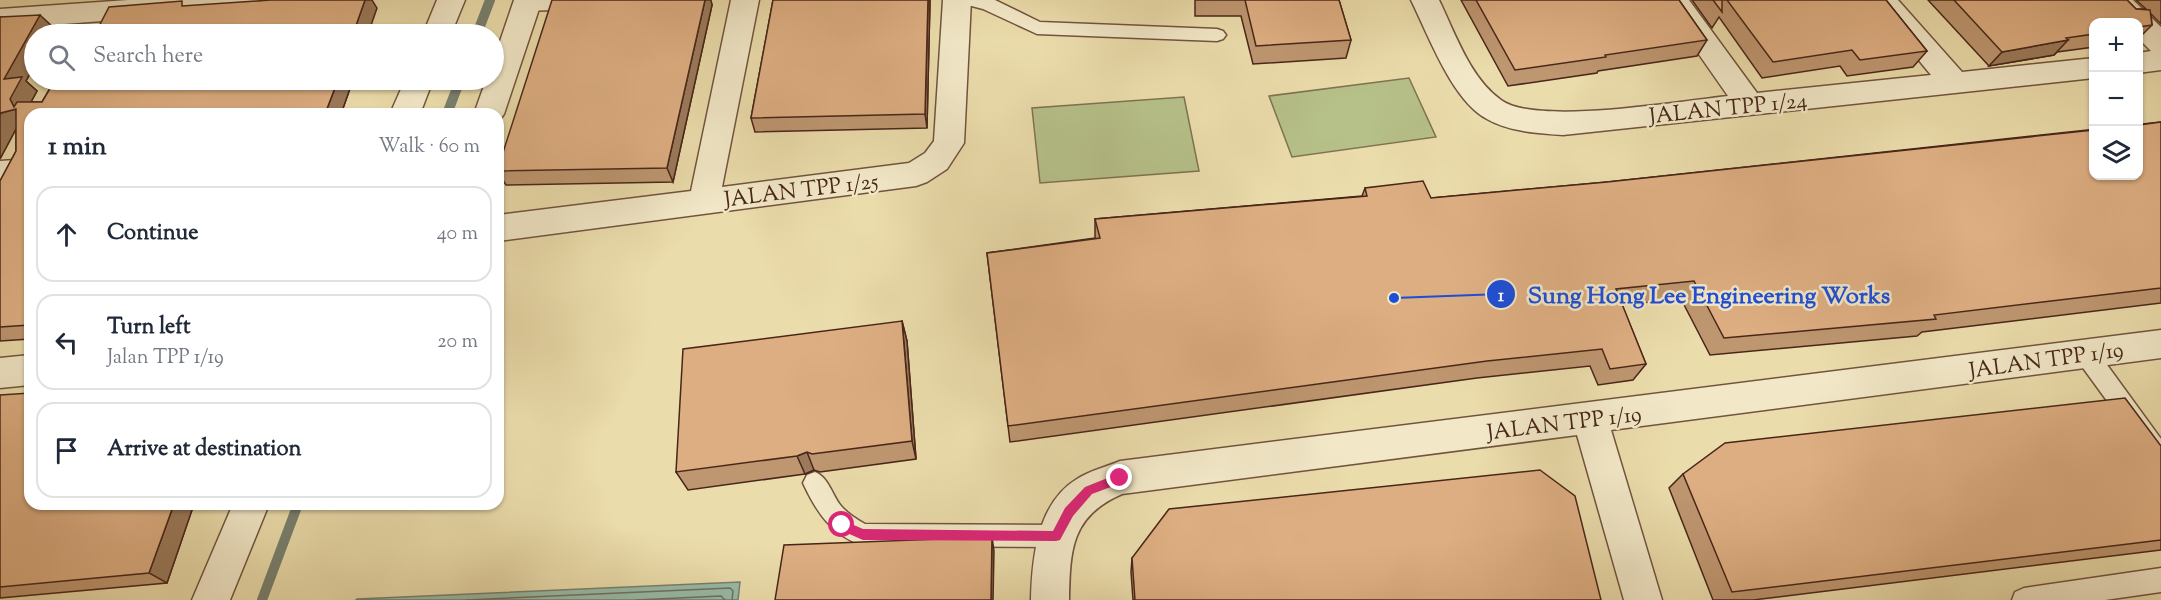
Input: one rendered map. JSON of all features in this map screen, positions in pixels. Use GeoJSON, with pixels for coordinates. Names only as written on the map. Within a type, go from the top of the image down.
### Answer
{"type":"FeatureCollection","features":[{"type":"Feature","properties":{"kind":"street"},"geometry":{"type":"LineString","coordinates":[[0,19],[90,24],[256,0]]}},
{"type":"Feature","properties":{"kind":"street"},"geometry":{"type":"LineString","coordinates":[[441,24],[451,0]]}},
{"type":"Feature","properties":{"kind":"street"},"geometry":{"type":"LineString","coordinates":[[704,201],[745,0]]}},
{"type":"Feature","properties":{"kind":"street","name":"JALAN TPP 1/25"},"geometry":{"type":"LineString","coordinates":[[504,227],[916,174],[936,161],[949,143],[957,0]]}},
{"type":"Feature","properties":{"kind":"street","name":"JALAN TPP 1/24"},"geometry":{"type":"LineString","coordinates":[[1425,0],[1466,78],[1491,108],[1513,118],[1563,124],[2089,69]]}},
{"type":"Feature","properties":{"kind":"street"},"geometry":{"type":"LineString","coordinates":[[1675,0],[1750,105]]}},
{"type":"Feature","properties":{"kind":"street"},"geometry":{"type":"LineString","coordinates":[[1883,0],[1955,83]]}},
{"type":"Feature","properties":{"kind":"street"},"geometry":{"type":"LineString","coordinates":[[2117,0],[2161,44]]}},
{"type":"Feature","properties":{"kind":"street"},"geometry":{"type":"LineString","coordinates":[[504,70],[527,2]]}},
{"type":"Feature","properties":{"kind":"street"},"geometry":{"type":"LineString","coordinates":[[2143,62],[2161,60]]}},
{"type":"Feature","properties":{"kind":"street"},"geometry":{"type":"LineString","coordinates":[[407,108],[415,90]]}},
{"type":"Feature","properties":{"kind":"street"},"geometry":{"type":"LineString","coordinates":[[491,108],[497,90]]}},
{"type":"Feature","properties":{"kind":"street","name":"JALAN TPP 1/19"},"geometry":{"type":"LineString","coordinates":[[1050,600],[1051,567],[1056,536],[1069,512],[1089,490],[1120,478],[2161,344]]}},
{"type":"Feature","properties":{"kind":"street"},"geometry":{"type":"LineString","coordinates":[[0,373],[24,371]]}},
{"type":"Feature","properties":{"kind":"street"},"geometry":{"type":"LineString","coordinates":[[1590,419],[1643,600]]}},
{"type":"Feature","properties":{"kind":"street"},"geometry":{"type":"LineString","coordinates":[[211,600],[248,510]]}},
{"type":"Feature","properties":{"kind":"lane"},"geometry":{"type":"LineString","coordinates":[[970,0],[996,7],[1037,28],[1217,35]]}},
{"type":"Feature","properties":{"kind":"lane"},"geometry":{"type":"LineString","coordinates":[[527,2],[594,2]]}},
{"type":"Feature","properties":{"kind":"lane"},"geometry":{"type":"LineString","coordinates":[[2086,354],[2161,457]]}},
{"type":"Feature","properties":{"kind":"lane"},"geometry":{"type":"LineString","coordinates":[[815,483],[829,511],[842,525],[863,535],[1056,536]]}},
{"type":"Feature","properties":{"kind":"lane"},"geometry":{"type":"LineString","coordinates":[[2024,600],[2161,580]]}},
{"type":"Feature","properties":{"kind":"green space"},"geometry":{"type":"Polygon","coordinates":[[[1409,78],[1436,137],[1292,157],[1269,96],[1409,78]]]}},
{"type":"Feature","properties":{"kind":"green space"},"geometry":{"type":"Polygon","coordinates":[[[1184,97],[1199,171],[1040,183],[1032,108],[1184,97]]]}},
{"type":"Feature","properties":{"kind":"water"},"geometry":{"type":"Polygon","coordinates":[[[740,582],[738,600],[356,600],[357,599],[740,582]]]}},
{"type":"Feature","properties":{"kind":"building"},"geometry":{"type":"Polygon","coordinates":[[[271,0],[365,0],[357,24],[100,24],[109,7],[182,1],[182,6],[271,0]]]}},
{"type":"Feature","properties":{"kind":"building"},"geometry":{"type":"Polygon","coordinates":[[[552,0],[705,0],[667,168],[504,171],[504,149],[552,0]]]}},
{"type":"Feature","properties":{"kind":"building"},"geometry":{"type":"Polygon","coordinates":[[[773,0],[928,0],[925,114],[751,118],[773,0]]]}},
{"type":"Feature","properties":{"kind":"building"},"geometry":{"type":"Polygon","coordinates":[[[1245,0],[1339,0],[1351,40],[1256,46],[1245,0]]]}},
{"type":"Feature","properties":{"kind":"building"},"geometry":{"type":"Polygon","coordinates":[[[1476,0],[1679,0],[1707,40],[1515,70],[1476,0]]]}},
{"type":"Feature","properties":{"kind":"building"},"geometry":{"type":"Polygon","coordinates":[[[1713,0],[1722,0],[1722,12],[1713,0]]]}},
{"type":"Feature","properties":{"kind":"building"},"geometry":{"type":"Polygon","coordinates":[[[1727,0],[1886,0],[1927,51],[1860,60],[1852,50],[1773,62],[1727,0]]]}},
{"type":"Feature","properties":{"kind":"building"},"geometry":{"type":"Polygon","coordinates":[[[1954,0],[2127,0],[2136,9],[2150,10],[2152,25],[2143,26],[2143,18],[2089,18],[2089,35],[2002,52],[1954,0]]]}},
{"type":"Feature","properties":{"kind":"building"},"geometry":{"type":"Polygon","coordinates":[[[40,15],[35,24],[24,24],[24,43],[4,79],[22,77],[10,99],[14,107],[17,102],[42,102],[49,90],[334,90],[327,108],[24,108],[24,325],[0,327],[0,181],[16,151],[16,109],[0,115],[0,17],[40,15]]]}},
{"type":"Feature","properties":{"kind":"building"},"geometry":{"type":"Polygon","coordinates":[[[2161,122],[2161,288],[1934,315],[1936,319],[1724,338],[1694,281],[1616,289],[1646,364],[1610,369],[1602,349],[1487,361],[1008,426],[987,253],[1100,238],[1095,219],[1367,196],[1365,188],[1423,181],[1431,198],[1607,182],[2089,131],[2089,180],[2143,180],[2143,124],[2161,122]]]}},
{"type":"Feature","properties":{"kind":"building"},"geometry":{"type":"Polygon","coordinates":[[[902,321],[912,441],[812,454],[807,452],[797,456],[676,472],[683,349],[902,321]]]}},
{"type":"Feature","properties":{"kind":"building"},"geometry":{"type":"Polygon","coordinates":[[[24,393],[24,510],[172,510],[149,573],[0,587],[0,395],[24,393]]]}},
{"type":"Feature","properties":{"kind":"building"},"geometry":{"type":"Polygon","coordinates":[[[2125,398],[2161,446],[2161,540],[1732,592],[1683,474],[1725,443],[2125,398]]]}},
{"type":"Feature","properties":{"kind":"building"},"geometry":{"type":"Polygon","coordinates":[[[1540,470],[1575,496],[1601,600],[1135,600],[1132,558],[1169,509],[1540,470]]]}},
{"type":"Feature","properties":{"kind":"building"},"geometry":{"type":"Polygon","coordinates":[[[992,537],[991,600],[775,600],[784,545],[992,537]]]}},
{"type":"Feature","properties":{"kind":"waterway"},"geometry":{"type":"LineString","coordinates":[[481,24],[490,0]]}},
{"type":"Feature","properties":{"kind":"waterway"},"geometry":{"type":"LineString","coordinates":[[449,108],[456,90]]}},
{"type":"Feature","properties":{"kind":"waterway"},"geometry":{"type":"LineString","coordinates":[[262,600],[296,510]]}},
{"type":"Feature","properties":{"kind":"place","name":"Sung Hong Lee Engineering Works"},"geometry":{"type":"Point","coordinates":[1394,298]}},
{"type":"Feature","properties":{"kind":"route"},"geometry":{"type":"LineString","coordinates":[[842,525],[863,535],[1056,536],[1069,512],[1089,490],[1120,478]]}}]}
